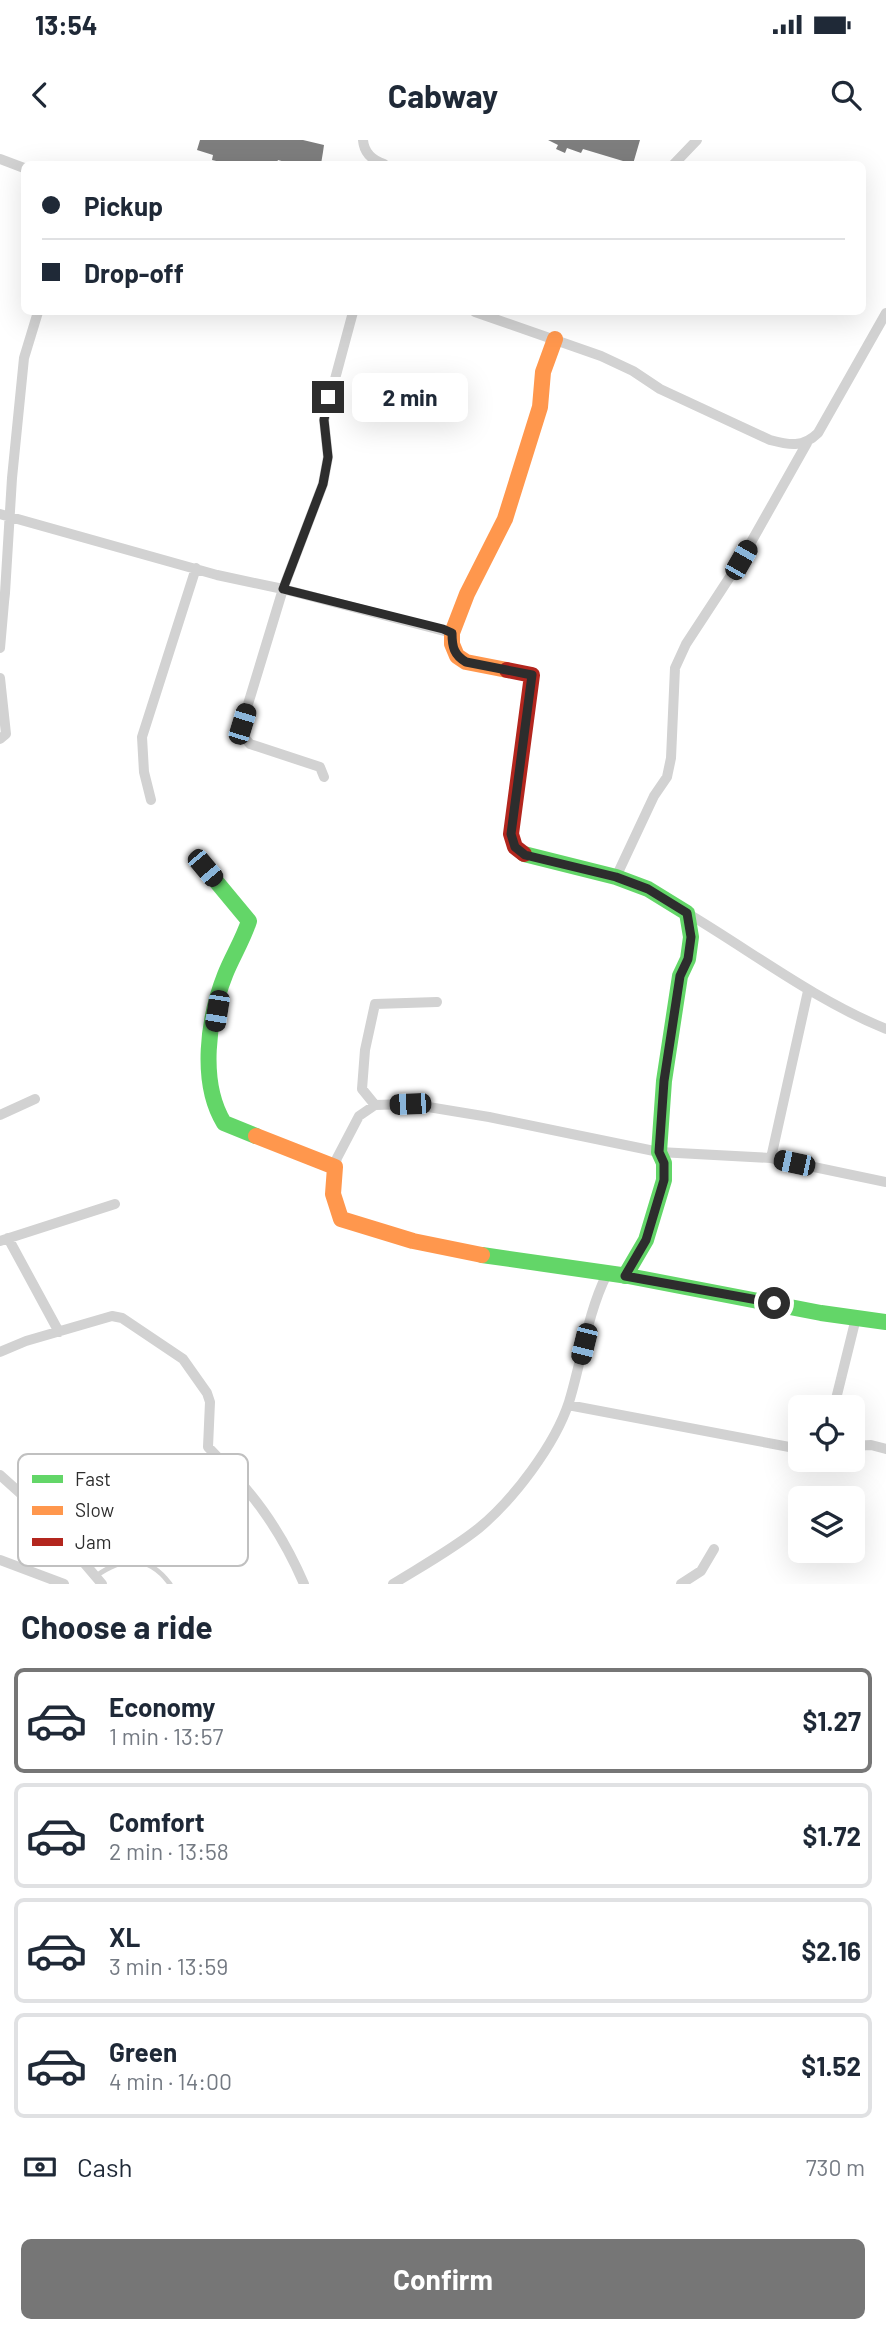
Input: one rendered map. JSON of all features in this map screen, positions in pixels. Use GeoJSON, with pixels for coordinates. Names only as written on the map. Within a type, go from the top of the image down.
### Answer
{"type":"FeatureCollection","features":[{"type":"Feature","properties":{"kind":"street"},"geometry":{"type":"LineString","coordinates":[[363,140],[363,149],[374,161]]}},
{"type":"Feature","properties":{"kind":"street"},"geometry":{"type":"LineString","coordinates":[[677,161],[698,140]]}},
{"type":"Feature","properties":{"kind":"street"},"geometry":{"type":"LineString","coordinates":[[0,159],[21,167]]}},
{"type":"Feature","properties":{"kind":"street"},"geometry":{"type":"LineString","coordinates":[[616,877],[654,796],[667,777],[671,758],[675,668],[686,644],[741,560],[807,443],[818,433],[886,313]]}},
{"type":"Feature","properties":{"kind":"street"},"geometry":{"type":"LineString","coordinates":[[0,648],[6,516],[24,358],[37,315]]}},
{"type":"Feature","properties":{"kind":"street"},"geometry":{"type":"LineString","coordinates":[[324,777],[320,767],[250,744],[243,736],[242,724],[283,589],[323,484],[328,457],[324,420],[352,315]]}},
{"type":"Feature","properties":{"kind":"street"},"geometry":{"type":"LineString","coordinates":[[484,315],[555,339],[622,366],[660,389],[769,440],[789,445],[807,443]]}},
{"type":"Feature","properties":{"kind":"street"},"geometry":{"type":"LineString","coordinates":[[555,339],[544,372],[540,407],[505,519],[467,594],[452,633],[452,644],[457,656],[466,662],[532,675],[511,834],[515,847],[525,855],[616,877],[648,889],[808,991],[848,1013],[886,1029]]}},
{"type":"Feature","properties":{"kind":"street"},"geometry":{"type":"LineString","coordinates":[[6,516],[452,633]]}},
{"type":"Feature","properties":{"kind":"street"},"geometry":{"type":"LineString","coordinates":[[152,800],[144,772],[142,737],[196,568]]}},
{"type":"Feature","properties":{"kind":"street"},"geometry":{"type":"LineString","coordinates":[[0,678],[6,734],[0,739]]}},
{"type":"Feature","properties":{"kind":"street"},"geometry":{"type":"LineString","coordinates":[[205,868],[249,921],[221,985],[208,1072],[215,1108],[224,1123],[335,1167]]}},
{"type":"Feature","properties":{"kind":"street"},"geometry":{"type":"LineString","coordinates":[[625,1276],[654,1220],[664,1180],[664,1163],[659,1152],[664,1081],[680,976],[688,959],[691,937],[687,913]]}},
{"type":"Feature","properties":{"kind":"street"},"geometry":{"type":"LineString","coordinates":[[771,1158],[808,991]]}},
{"type":"Feature","properties":{"kind":"street"},"geometry":{"type":"LineString","coordinates":[[437,1002],[375,1004],[365,1050],[359,1116],[335,1167],[333,1205],[341,1219],[379,1234],[430,1247],[625,1276],[886,1322]]}},
{"type":"Feature","properties":{"kind":"street"},"geometry":{"type":"LineString","coordinates":[[362,1089],[375,1105]]}},
{"type":"Feature","properties":{"kind":"street"},"geometry":{"type":"LineString","coordinates":[[0,1115],[35,1100]]}},
{"type":"Feature","properties":{"kind":"street"},"geometry":{"type":"LineString","coordinates":[[359,1116],[375,1105],[410,1104],[659,1152],[771,1158],[886,1182]]}},
{"type":"Feature","properties":{"kind":"street"},"geometry":{"type":"LineString","coordinates":[[59,1332],[4,1239],[115,1204]]}},
{"type":"Feature","properties":{"kind":"street"},"geometry":{"type":"LineString","coordinates":[[393,1584],[476,1530],[496,1513],[554,1437],[568,1405],[595,1300],[607,1274]]}},
{"type":"Feature","properties":{"kind":"street"},"geometry":{"type":"LineString","coordinates":[[0,1352],[117,1316],[183,1359],[210,1402],[208,1447],[215,1454]]}},
{"type":"Feature","properties":{"kind":"street"},"geometry":{"type":"LineString","coordinates":[[837,1395],[856,1318]]}},
{"type":"Feature","properties":{"kind":"street"},"geometry":{"type":"LineString","coordinates":[[568,1405],[788,1447]]}},
{"type":"Feature","properties":{"kind":"street"},"geometry":{"type":"LineString","coordinates":[[865,1446],[886,1449]]}},
{"type":"Feature","properties":{"kind":"street"},"geometry":{"type":"LineString","coordinates":[[0,1475],[18,1491]]}},
{"type":"Feature","properties":{"kind":"street"},"geometry":{"type":"LineString","coordinates":[[248,1488],[277,1528],[304,1584]]}},
{"type":"Feature","properties":{"kind":"street"},"geometry":{"type":"LineString","coordinates":[[681,1584],[701,1571],[714,1549]]}},
{"type":"Feature","properties":{"kind":"street"},"geometry":{"type":"LineString","coordinates":[[0,1560],[64,1584]]}},
{"type":"Feature","properties":{"kind":"street"},"geometry":{"type":"LineString","coordinates":[[87,1566],[99,1580]]}},
{"type":"Feature","properties":{"kind":"lane"},"geometry":{"type":"LineString","coordinates":[[99,1580],[111,1566]]}},
{"type":"Feature","properties":{"kind":"lane"},"geometry":{"type":"LineString","coordinates":[[150,1566],[170,1584]]}},
{"type":"Feature","properties":{"kind":"building"},"geometry":{"type":"Polygon","coordinates":[[[200,140],[303,140],[324,145],[321,161],[216,161],[212,160],[213,155],[197,150],[200,140]]]}},
{"type":"Feature","properties":{"kind":"building"},"geometry":{"type":"Polygon","coordinates":[[[548,140],[640,140],[634,161],[623,161],[583,149],[581,153],[567,148],[565,153],[556,149],[558,145],[548,140]]]}},
{"type":"Feature","properties":{"kind":"traffic: fast"},"geometry":{"type":"LineString","coordinates":[[524,854],[616,877],[648,889],[687,913],[691,937],[688,959],[680,976],[664,1081],[659,1152],[664,1163],[664,1180],[646,1240],[625,1276]]}},
{"type":"Feature","properties":{"kind":"traffic: fast"},"geometry":{"type":"LineString","coordinates":[[205,868],[249,921],[225,975],[214,1010],[209,1050],[211,1089],[224,1123],[256,1136]]}},
{"type":"Feature","properties":{"kind":"traffic: fast"},"geometry":{"type":"LineString","coordinates":[[482,1255],[628,1276],[821,1313],[886,1322]]}},
{"type":"Feature","properties":{"kind":"traffic: slow"},"geometry":{"type":"LineString","coordinates":[[507,670],[466,662],[457,656],[452,644],[452,633],[467,594],[505,519],[540,407],[543,372],[555,339]]}},
{"type":"Feature","properties":{"kind":"traffic: slow"},"geometry":{"type":"LineString","coordinates":[[256,1136],[335,1167],[333,1194],[341,1219],[413,1241],[482,1255]]}},
{"type":"Feature","properties":{"kind":"traffic: jam"},"geometry":{"type":"LineString","coordinates":[[507,670],[532,675],[511,834],[515,847],[524,854]]}},
{"type":"Feature","properties":{"kind":"route"},"geometry":{"type":"LineString","coordinates":[[328,397],[324,420],[328,457],[323,484],[283,589],[443,629],[452,633],[452,644],[457,656],[466,662],[524,671],[532,675],[511,834],[515,847],[525,855],[616,877],[648,889],[687,913],[691,937],[688,959],[680,976],[664,1081],[659,1152],[664,1163],[664,1180],[646,1240],[625,1276],[774,1303]]}}]}
